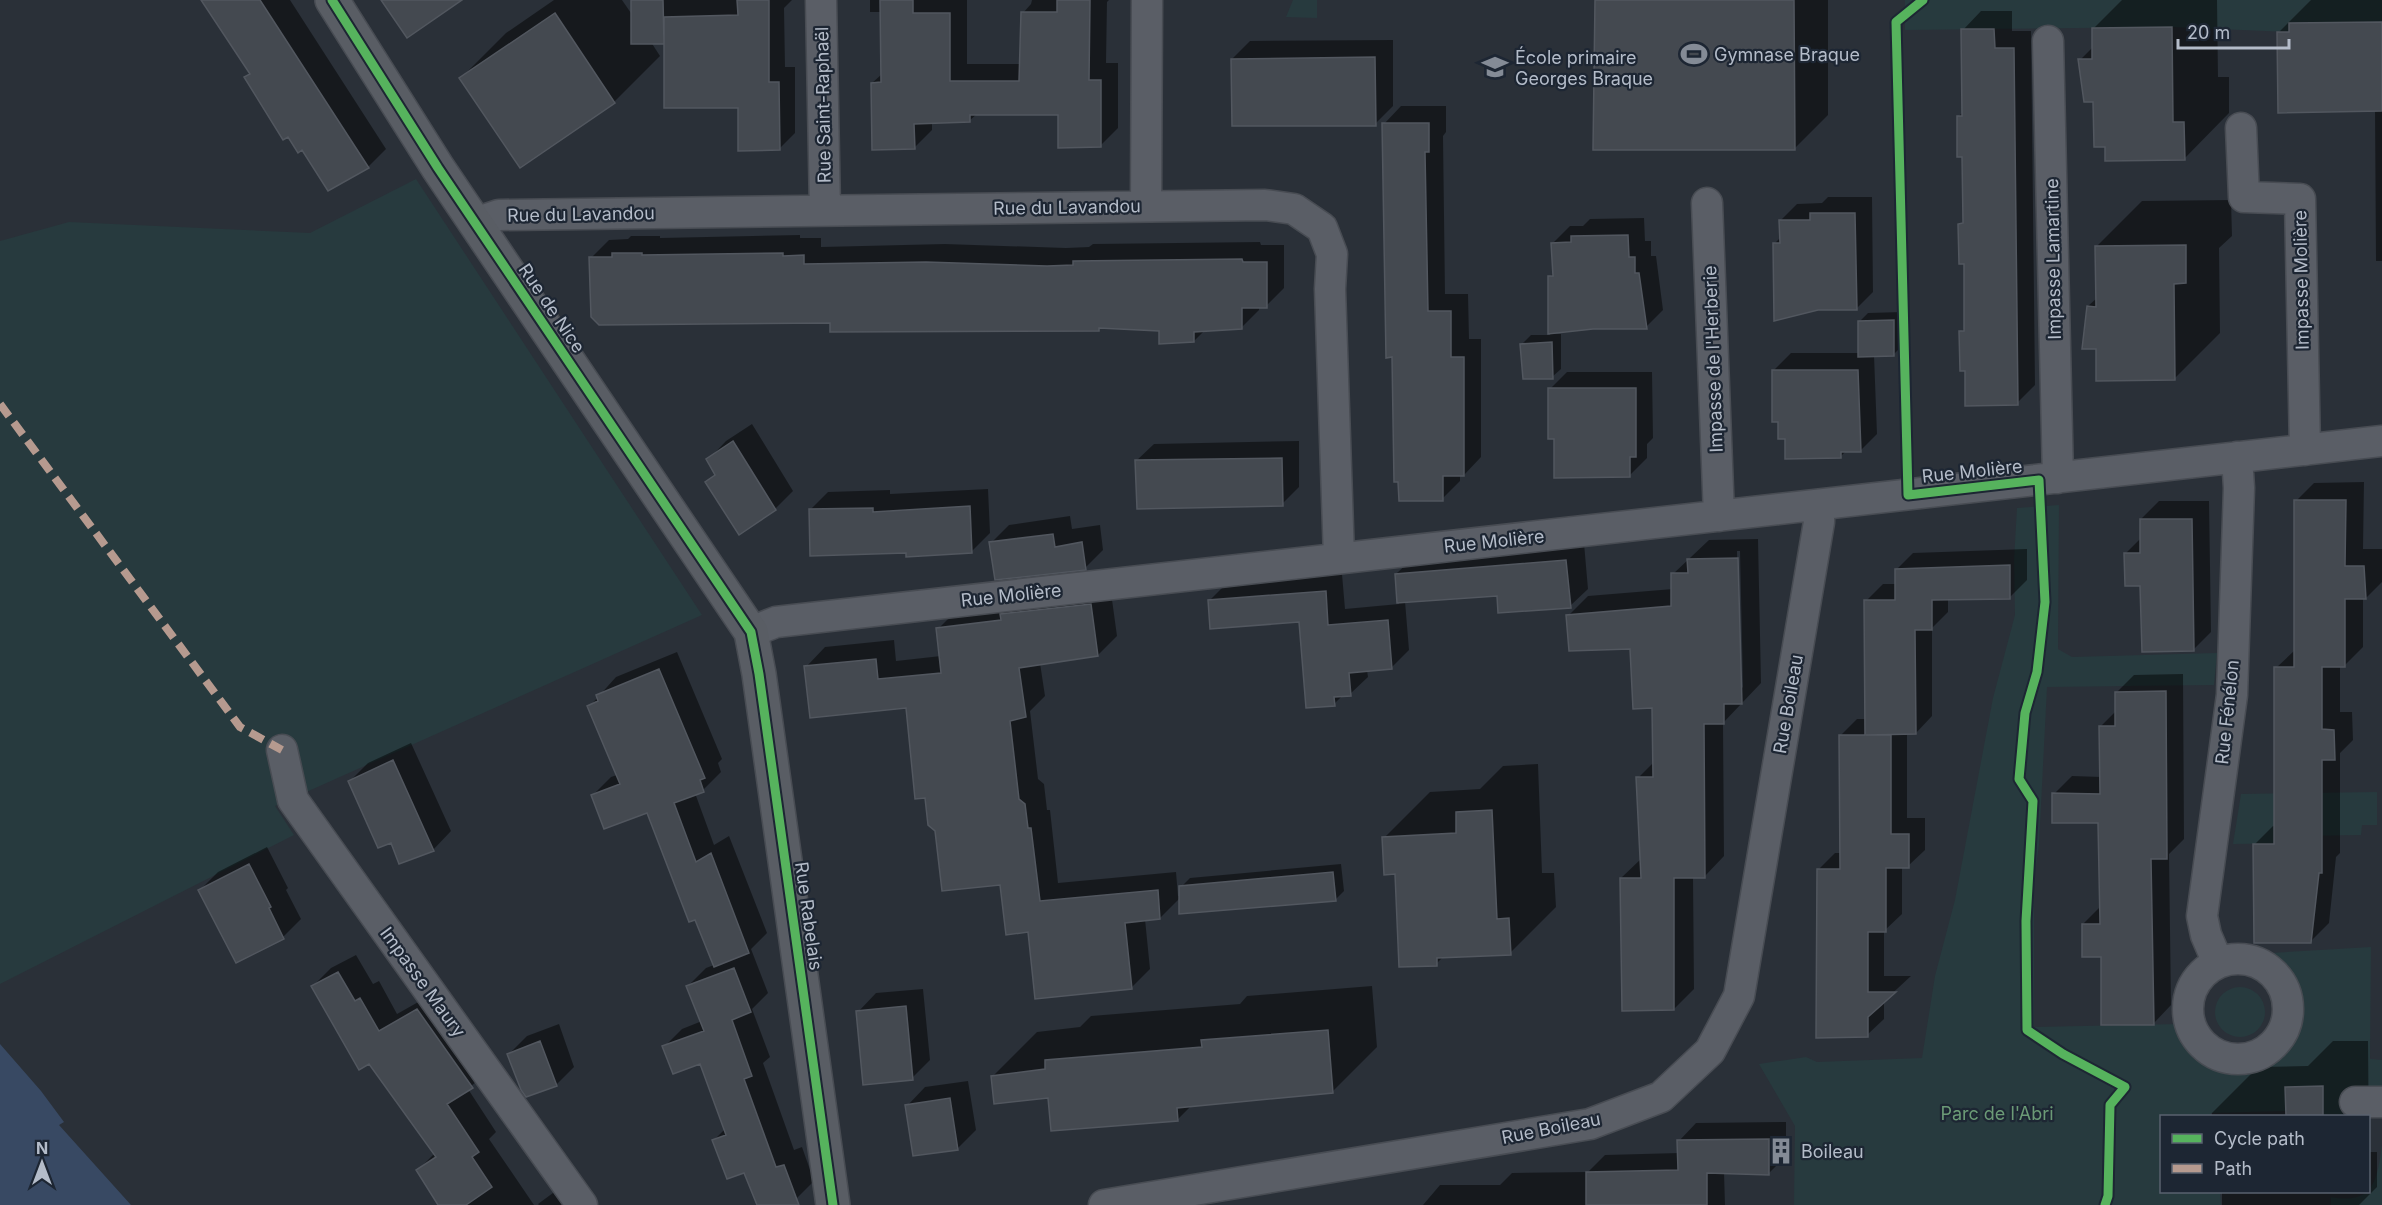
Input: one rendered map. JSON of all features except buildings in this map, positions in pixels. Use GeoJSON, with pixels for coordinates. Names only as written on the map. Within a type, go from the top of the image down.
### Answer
{"type":"FeatureCollection","features":[{"type":"Feature","properties":{"kind":"street","name":"Rue de Nice"},"geometry":{"type":"LineString","coordinates":[[332,0],[475,223],[751,632]]}},
{"type":"Feature","properties":{"kind":"street","name":"Rue Saint-Raphaël"},"geometry":{"type":"LineString","coordinates":[[821,0],[825,210]]}},
{"type":"Feature","properties":{"kind":"street"},"geometry":{"type":"LineString","coordinates":[[1146,206],[1147,0]]}},
{"type":"Feature","properties":{"kind":"street","name":"Impasse Lamartine"},"geometry":{"type":"LineString","coordinates":[[2048,41],[2058,478]]}},
{"type":"Feature","properties":{"kind":"street","name":"Impasse Molière"},"geometry":{"type":"LineString","coordinates":[[2241,128],[2244,197],[2300,199],[2305,450]]}},
{"type":"Feature","properties":{"kind":"street","name":"Impasse de l'Herberie"},"geometry":{"type":"LineString","coordinates":[[1707,203],[1719,516]]}},
{"type":"Feature","properties":{"kind":"street","name":"Rue du Lavandou"},"geometry":{"type":"LineString","coordinates":[[475,223],[499,215],[1265,205],[1294,209],[1322,228],[1332,254],[1330,289],[1339,558]]}},
{"type":"Feature","properties":{"kind":"street","name":"Rue Molière"},"geometry":{"type":"LineString","coordinates":[[751,632],[776,622],[2382,441]]}},
{"type":"Feature","properties":{"kind":"street","name":"Rue Fénélon"},"geometry":{"type":"LineString","coordinates":[[2218,963],[2206,935],[2202,916],[2232,695],[2239,488],[2237,458]]}},
{"type":"Feature","properties":{"kind":"street","name":"Rue Boileau"},"geometry":{"type":"LineString","coordinates":[[1104,1205],[1590,1124],[1661,1097],[1710,1051],[1739,996],[1819,522],[1819,504]]}},
{"type":"Feature","properties":{"kind":"street","name":"Rue Rabelais"},"geometry":{"type":"LineString","coordinates":[[751,632],[759,674],[833,1205]]}},
{"type":"Feature","properties":{"kind":"street","name":"Impasse Maury"},"geometry":{"type":"LineString","coordinates":[[282,750],[293,800],[582,1205]]}},
{"type":"Feature","properties":{"kind":"green space"},"geometry":{"type":"Polygon","coordinates":[[[1293,0],[1317,0],[1317,18],[1286,17],[1293,0]]]}},
{"type":"Feature","properties":{"kind":"green space"},"geometry":{"type":"Polygon","coordinates":[[[1905,0],[2382,0],[2382,22],[2289,23],[2289,32],[2172,27],[1905,30],[1905,0]]]}},
{"type":"Feature","properties":{"kind":"green space"},"geometry":{"type":"Polygon","coordinates":[[[416,179],[702,615],[275,806],[294,835],[0,984],[0,241],[69,222],[310,233],[416,179]]]}},
{"type":"Feature","properties":{"kind":"green space","name":"Parc de l'Abri"},"geometry":{"type":"Polygon","coordinates":[[[2059,505],[2058,649],[2072,657],[2217,653],[2214,685],[2047,687],[2039,845],[2034,879],[2034,1027],[2180,1024],[2207,1059],[2240,1067],[2273,1058],[2292,1030],[2295,997],[2285,974],[2254,954],[2371,947],[2370,1059],[2382,1060],[2382,1087],[2351,1107],[2347,1115],[2323,1115],[2322,1086],[2286,1087],[2286,1111],[2160,1115],[2160,1193],[2220,1193],[2221,1205],[1794,1205],[1795,1126],[1759,1064],[1806,1057],[1817,1062],[1922,1058],[1935,976],[1955,900],[1993,698],[2015,615],[2014,560],[2017,508],[2059,505]]]}},
{"type":"Feature","properties":{"kind":"green space"},"geometry":{"type":"Polygon","coordinates":[[[2377,792],[2377,825],[2362,825],[2361,835],[2300,836],[2299,843],[2233,844],[2241,794],[2377,792]]]}},
{"type":"Feature","properties":{"kind":"green space"},"geometry":{"type":"Polygon","coordinates":[[[2240,987],[2258,994],[2265,1012],[2258,1030],[2240,1037],[2222,1030],[2215,1012],[2222,994],[2240,987]]]}},
{"type":"Feature","properties":{"kind":"green space"},"geometry":{"type":"Polygon","coordinates":[[[2382,1145],[2382,1205],[2331,1205],[2331,1197],[2356,1197],[2370,1193],[2378,1169],[2382,1145]]]}},
{"type":"Feature","properties":{"kind":"water"},"geometry":{"type":"Polygon","coordinates":[[[0,1044],[41,1091],[64,1122],[59,1125],[131,1205],[0,1205],[0,1044]]]}},
{"type":"Feature","properties":{"kind":"marked path"},"geometry":{"type":"LineString","coordinates":[[0,404],[240,727],[282,750]]}},
{"type":"Feature","properties":{"kind":"cycle path"},"geometry":{"type":"LineString","coordinates":[[332,0],[438,168],[751,632],[759,674],[833,1205]]}},
{"type":"Feature","properties":{"kind":"cycle path"},"geometry":{"type":"LineString","coordinates":[[1923,0],[1896,22],[1908,495],[2039,480],[2045,602],[2037,672],[2025,713],[2019,779],[2033,801],[2026,921],[2027,1030],[2063,1054],[2125,1087],[2110,1105],[2108,1196],[2105,1205]]}},
{"type":"Feature","properties":{"kind":"place","name":"Gymnase Braque"},"geometry":{"type":"Point","coordinates":[1694,54]}},
{"type":"Feature","properties":{"kind":"place","name":"École primaire Georges Braque"},"geometry":{"type":"Point","coordinates":[1495,67]}},
{"type":"Feature","properties":{"kind":"place","name":"Boileau"},"geometry":{"type":"Point","coordinates":[1781,1151]}}]}
